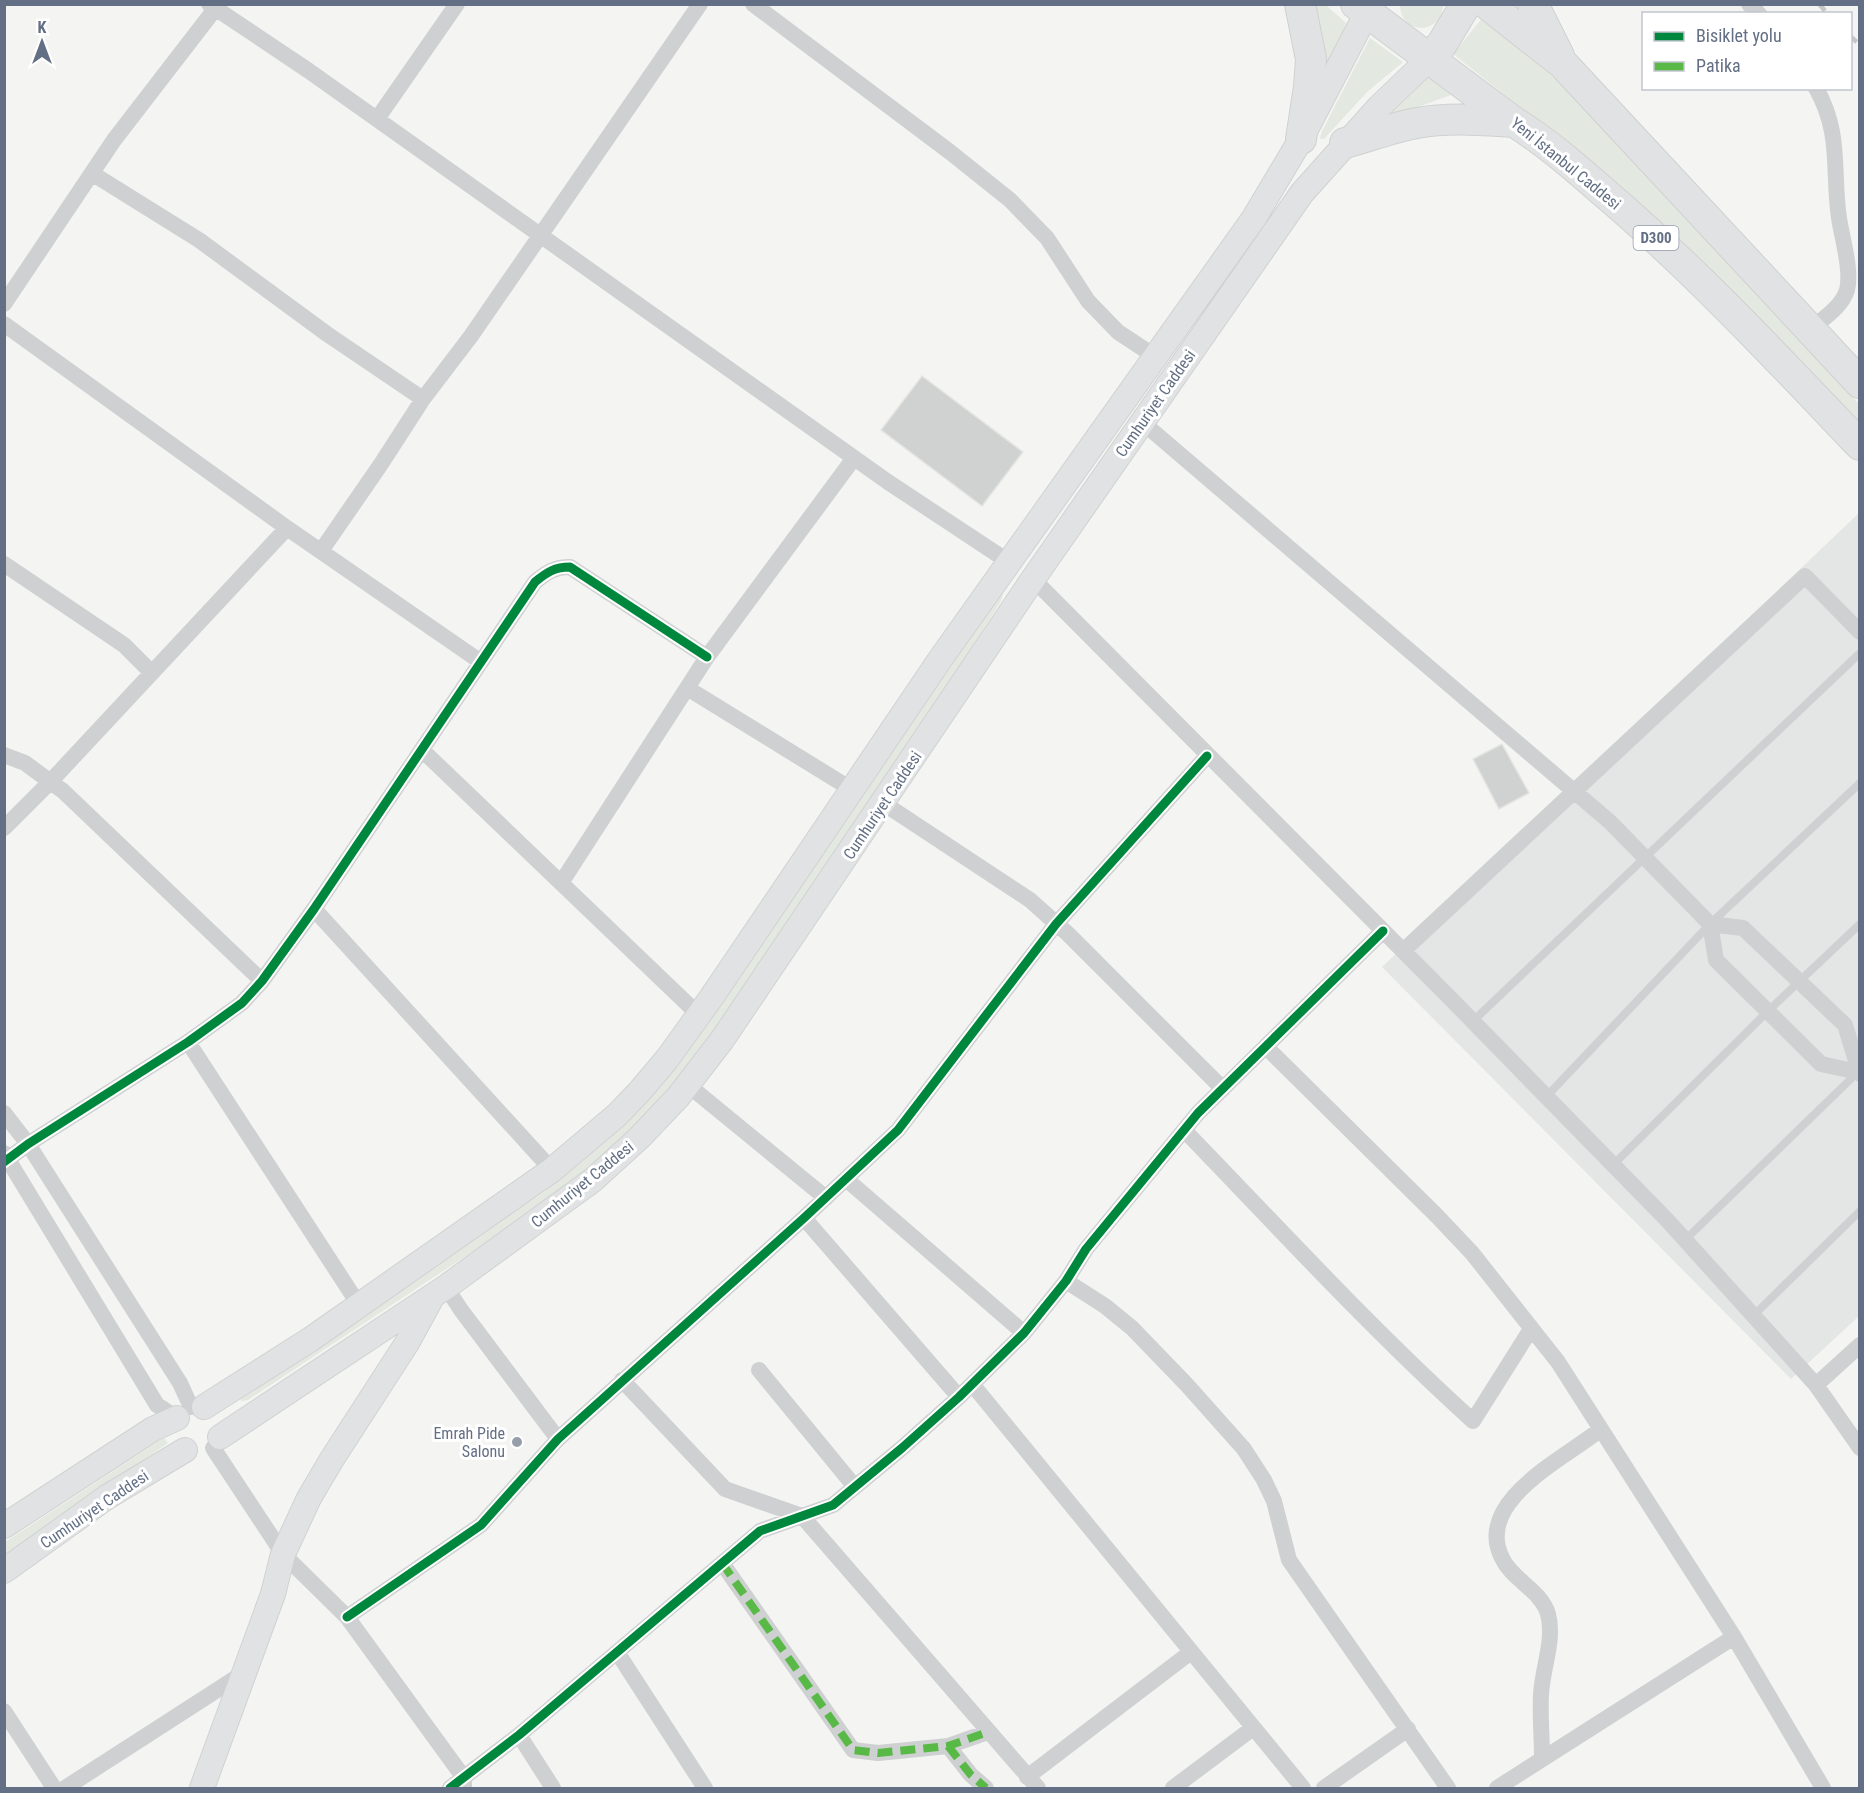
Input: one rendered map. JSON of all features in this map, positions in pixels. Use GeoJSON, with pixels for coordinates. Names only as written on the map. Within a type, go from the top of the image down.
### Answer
{"type":"FeatureCollection","features":[{"type":"Feature","properties":{"kind":"highway"},"geometry":{"type":"LineString","coordinates":[[1300,4],[1311,59],[1302,139]]}},
{"type":"Feature","properties":{"kind":"highway"},"geometry":{"type":"LineString","coordinates":[[1430,58],[1442,44],[1466,4]]}},
{"type":"Feature","properties":{"kind":"highway","name":"D300"},"geometry":{"type":"LineString","coordinates":[[1487,4],[1563,64],[1860,383]]}},
{"type":"Feature","properties":{"kind":"highway"},"geometry":{"type":"LineString","coordinates":[[1533,4],[1563,64]]}},
{"type":"Feature","properties":{"kind":"highway","name":"Yeni İstanbul Caddesi"},"geometry":{"type":"LineString","coordinates":[[1367,8],[1514,122],[1537,136],[1647,230],[1770,350],[1860,444]]}},
{"type":"Feature","properties":{"kind":"highway"},"geometry":{"type":"LineString","coordinates":[[1345,144],[1414,123],[1435,120],[1514,122]]}},
{"type":"Feature","properties":{"kind":"main road","name":"Cumhuriyet Caddesi"},"geometry":{"type":"LineString","coordinates":[[4,1526],[153,1429],[191,1410],[311,1340],[552,1170],[640,1091],[699,1015],[940,657],[1254,218],[1302,139],[1367,8]]}},
{"type":"Feature","properties":{"kind":"main road","name":"Cumhuriyet Caddesi"},"geometry":{"type":"LineString","coordinates":[[4,1571],[107,1497],[185,1450],[201,1453],[217,1443],[440,1292],[592,1180],[639,1138],[688,1085],[722,1040],[1033,579],[1302,193],[1378,107],[1430,58]]}},
{"type":"Feature","properties":{"kind":"main road"},"geometry":{"type":"LineString","coordinates":[[1009,562],[1033,579]]}},
{"type":"Feature","properties":{"kind":"main road"},"geometry":{"type":"LineString","coordinates":[[202,1788],[273,1594],[283,1554],[309,1498],[440,1292]]}},
{"type":"Feature","properties":{"kind":"main road"},"geometry":{"type":"LineString","coordinates":[[185,1450],[174,1431],[191,1410],[215,1413],[222,1431],[217,1443]]}},
{"type":"Feature","properties":{"kind":"street"},"geometry":{"type":"LineString","coordinates":[[377,119],[457,4]]}},
{"type":"Feature","properties":{"kind":"street"},"geometry":{"type":"LineString","coordinates":[[321,551],[423,399],[471,336],[700,4]]}},
{"type":"Feature","properties":{"kind":"street"},"geometry":{"type":"LineString","coordinates":[[753,4],[1010,200],[1047,238],[1088,301],[1118,332],[1156,357]]}},
{"type":"Feature","properties":{"kind":"street"},"geometry":{"type":"LineString","coordinates":[[4,304],[114,140],[212,7],[309,71],[854,458],[1009,562]]}},
{"type":"Feature","properties":{"kind":"street"},"geometry":{"type":"LineString","coordinates":[[1810,330],[1844,300],[1848,277],[1838,214],[1836,149],[1827,107],[1817,90]]}},
{"type":"Feature","properties":{"kind":"street"},"geometry":{"type":"LineString","coordinates":[[93,174],[199,240],[327,334],[423,399]]}},
{"type":"Feature","properties":{"kind":"street"},"geometry":{"type":"LineString","coordinates":[[4,324],[287,528],[481,662]]}},
{"type":"Feature","properties":{"kind":"street"},"geometry":{"type":"LineString","coordinates":[[1142,422],[1610,822],[1710,924],[1716,960],[1821,1064],[1859,1072],[1845,1026],[1743,928],[1710,924]]}},
{"type":"Feature","properties":{"kind":"street"},"geometry":{"type":"LineString","coordinates":[[561,883],[707,657],[854,458]]}},
{"type":"Feature","properties":{"kind":"street"},"geometry":{"type":"LineString","coordinates":[[4,828],[50,782],[287,528]]}},
{"type":"Feature","properties":{"kind":"street"},"geometry":{"type":"LineString","coordinates":[[4,564],[124,645],[152,673]]}},
{"type":"Feature","properties":{"kind":"street"},"geometry":{"type":"LineString","coordinates":[[191,1410],[157,1405],[6,1158],[188,1042],[242,1003],[262,981],[314,909],[535,582],[549,571],[559,567],[570,567],[707,657]]}},
{"type":"Feature","properties":{"kind":"street"},"geometry":{"type":"LineString","coordinates":[[1403,951],[1805,576],[1860,632]]}},
{"type":"Feature","properties":{"kind":"street"},"geometry":{"type":"LineString","coordinates":[[1033,579],[1613,1165],[1816,1385],[1860,1448]]}},
{"type":"Feature","properties":{"kind":"street"},"geometry":{"type":"LineString","coordinates":[[687,688],[851,789]]}},
{"type":"Feature","properties":{"kind":"street"},"geometry":{"type":"LineString","coordinates":[[422,750],[699,1015]]}},
{"type":"Feature","properties":{"kind":"street"},"geometry":{"type":"LineString","coordinates":[[4,755],[25,763],[63,791],[262,981]]}},
{"type":"Feature","properties":{"kind":"street"},"geometry":{"type":"LineString","coordinates":[[347,1617],[481,1526],[558,1439],[804,1218],[898,1130],[1056,924],[1207,756]]}},
{"type":"Feature","properties":{"kind":"street"},"geometry":{"type":"LineString","coordinates":[[883,803],[1030,900],[1223,1089]]}},
{"type":"Feature","properties":{"kind":"street"},"geometry":{"type":"LineString","coordinates":[[314,909],[552,1170]]}},
{"type":"Feature","properties":{"kind":"street"},"geometry":{"type":"LineString","coordinates":[[450,1788],[464,1783],[760,1531],[833,1505],[960,1397],[1024,1333],[1066,1281],[1086,1249],[1184,1130],[1383,931]]}},
{"type":"Feature","properties":{"kind":"street"},"geometry":{"type":"LineString","coordinates":[[188,1042],[359,1305]]}},
{"type":"Feature","properties":{"kind":"street"},"geometry":{"type":"LineString","coordinates":[[1266,1047],[1472,1253],[1558,1362],[1734,1637],[1823,1788]]}},
{"type":"Feature","properties":{"kind":"street"},"geometry":{"type":"LineString","coordinates":[[688,1085],[826,1198]]}},
{"type":"Feature","properties":{"kind":"street"},"geometry":{"type":"LineString","coordinates":[[4,1113],[28,1144],[180,1383],[191,1410]]}},
{"type":"Feature","properties":{"kind":"street"},"geometry":{"type":"LineString","coordinates":[[1184,1130],[1342,1294],[1435,1387],[1473,1421],[1531,1329]]}},
{"type":"Feature","properties":{"kind":"street"},"geometry":{"type":"LineString","coordinates":[[846,1179],[1024,1333]]}},
{"type":"Feature","properties":{"kind":"street"},"geometry":{"type":"LineString","coordinates":[[804,1218],[960,1397]]}},
{"type":"Feature","properties":{"kind":"street"},"geometry":{"type":"LineString","coordinates":[[1066,1281],[1105,1306],[1132,1328],[1188,1385],[1244,1449],[1264,1480],[1274,1501],[1288,1560],[1448,1788]]}},
{"type":"Feature","properties":{"kind":"street"},"geometry":{"type":"LineString","coordinates":[[440,1292],[460,1310],[558,1439]]}},
{"type":"Feature","properties":{"kind":"street"},"geometry":{"type":"LineString","coordinates":[[1816,1385],[1860,1345]]}},
{"type":"Feature","properties":{"kind":"street"},"geometry":{"type":"LineString","coordinates":[[759,1370],[855,1487]]}},
{"type":"Feature","properties":{"kind":"street"},"geometry":{"type":"LineString","coordinates":[[622,1380],[725,1490],[802,1516],[1032,1783],[1191,1652]]}},
{"type":"Feature","properties":{"kind":"street"},"geometry":{"type":"LineString","coordinates":[[972,1384],[1303,1788]]}},
{"type":"Feature","properties":{"kind":"street"},"geometry":{"type":"LineString","coordinates":[[1542,1759],[1541,1695],[1550,1627],[1547,1612],[1538,1597],[1502,1560],[1496,1540],[1499,1521],[1507,1506],[1530,1481],[1549,1464],[1601,1429]]}},
{"type":"Feature","properties":{"kind":"street"},"geometry":{"type":"LineString","coordinates":[[217,1443],[283,1554],[347,1617],[464,1783]]}},
{"type":"Feature","properties":{"kind":"street"},"geometry":{"type":"LineString","coordinates":[[722,1563],[853,1750],[878,1753],[948,1746],[988,1732]]}},
{"type":"Feature","properties":{"kind":"street"},"geometry":{"type":"LineString","coordinates":[[1497,1788],[1734,1637]]}},
{"type":"Feature","properties":{"kind":"street"},"geometry":{"type":"LineString","coordinates":[[617,1652],[705,1788]]}},
{"type":"Feature","properties":{"kind":"street"},"geometry":{"type":"LineString","coordinates":[[65,1788],[245,1672]]}},
{"type":"Feature","properties":{"kind":"street"},"geometry":{"type":"LineString","coordinates":[[4,1711],[54,1788]]}},
{"type":"Feature","properties":{"kind":"street"},"geometry":{"type":"LineString","coordinates":[[1173,1788],[1253,1728]]}},
{"type":"Feature","properties":{"kind":"street"},"geometry":{"type":"LineString","coordinates":[[1324,1788],[1408,1729]]}},
{"type":"Feature","properties":{"kind":"street"},"geometry":{"type":"LineString","coordinates":[[519,1735],[553,1788]]}},
{"type":"Feature","properties":{"kind":"street"},"geometry":{"type":"LineString","coordinates":[[948,1746],[986,1788]]}},
{"type":"Feature","properties":{"kind":"lane"},"geometry":{"type":"LineString","coordinates":[[1472,1022],[1860,653]]}},
{"type":"Feature","properties":{"kind":"lane"},"geometry":{"type":"LineString","coordinates":[[1546,1096],[1710,924],[1860,783]]}},
{"type":"Feature","properties":{"kind":"lane"},"geometry":{"type":"LineString","coordinates":[[1613,1165],[1767,1012],[1860,924]]}},
{"type":"Feature","properties":{"kind":"lane"},"geometry":{"type":"LineString","coordinates":[[1684,1240],[1859,1072]]}},
{"type":"Feature","properties":{"kind":"lane"},"geometry":{"type":"LineString","coordinates":[[1753,1316],[1860,1211]]}},
{"type":"Feature","properties":{"kind":"shaded area"},"geometry":{"type":"Polygon","coordinates":[[[1400,4],[1443,5],[1441,15],[1436,22],[1421,28],[1407,22],[1400,4]]]}},
{"type":"Feature","properties":{"kind":"shaded area"},"geometry":{"type":"Polygon","coordinates":[[[1315,5],[1326,5],[1346,23],[1327,76],[1315,5]]]}},
{"type":"Feature","properties":{"kind":"shaded area"},"geometry":{"type":"Polygon","coordinates":[[[1483,17],[1553,77],[1644,167],[1859,404],[1859,423],[1707,266],[1544,126],[1453,54],[1483,17]]]}},
{"type":"Feature","properties":{"kind":"shaded area"},"geometry":{"type":"Polygon","coordinates":[[[1370,38],[1403,62],[1367,92],[1324,139],[1320,139],[1322,131],[1370,38]]]}},
{"type":"Feature","properties":{"kind":"shaded area"},"geometry":{"type":"Polygon","coordinates":[[[1428,76],[1451,95],[1388,118],[1389,107],[1428,76]]]}},
{"type":"Feature","properties":{"kind":"shaded area"},"geometry":{"type":"Polygon","coordinates":[[[1859,513],[1859,1316],[1791,1379],[1382,967],[1859,513]]]}},
{"type":"Feature","properties":{"kind":"shaded area"},"geometry":{"type":"Polygon","coordinates":[[[999,592],[1003,594],[1001,601],[929,715],[697,1057],[653,1110],[592,1168],[531,1213],[248,1400],[241,1401],[240,1396],[467,1239],[539,1196],[583,1161],[650,1097],[685,1055],[999,592]]]}},
{"type":"Feature","properties":{"kind":"shaded area"},"geometry":{"type":"Polygon","coordinates":[[[164,1438],[168,1443],[5,1557],[5,1542],[164,1438]]]}},
{"type":"Feature","properties":{"kind":"building"},"geometry":{"type":"Polygon","coordinates":[[[922,376],[1023,452],[982,506],[881,430],[922,376]]]}},
{"type":"Feature","properties":{"kind":"building"},"geometry":{"type":"Polygon","coordinates":[[[1502,744],[1529,793],[1499,809],[1473,759],[1502,744]]]}},
{"type":"Feature","properties":{"kind":"railway"},"geometry":{"type":"LineString","coordinates":[[1819,4],[1826,12]]}},
{"type":"Feature","properties":{"kind":"railway"},"geometry":{"type":"LineString","coordinates":[[1852,38],[1860,45]]}},
{"type":"Feature","properties":{"kind":"marked path"},"geometry":{"type":"LineString","coordinates":[[722,1563],[853,1750],[878,1753],[948,1746],[988,1732]]}},
{"type":"Feature","properties":{"kind":"marked path"},"geometry":{"type":"LineString","coordinates":[[948,1746],[971,1775],[986,1788]]}},
{"type":"Feature","properties":{"kind":"cycle path"},"geometry":{"type":"LineString","coordinates":[[4,1162],[28,1144],[188,1042],[242,1003],[262,981],[314,909],[535,582],[543,575],[555,569],[570,567],[707,657]]}},
{"type":"Feature","properties":{"kind":"cycle path"},"geometry":{"type":"LineString","coordinates":[[347,1617],[481,1525],[558,1439],[804,1218],[898,1130],[1056,924],[1207,756]]}},
{"type":"Feature","properties":{"kind":"cycle path"},"geometry":{"type":"LineString","coordinates":[[450,1788],[519,1735],[760,1531],[833,1505],[959,1397],[1024,1333],[1066,1281],[1086,1249],[1198,1113],[1383,931]]}},
{"type":"Feature","properties":{"kind":"place","name":"Emrah Pide Salonu"},"geometry":{"type":"Point","coordinates":[517,1442]}}]}
